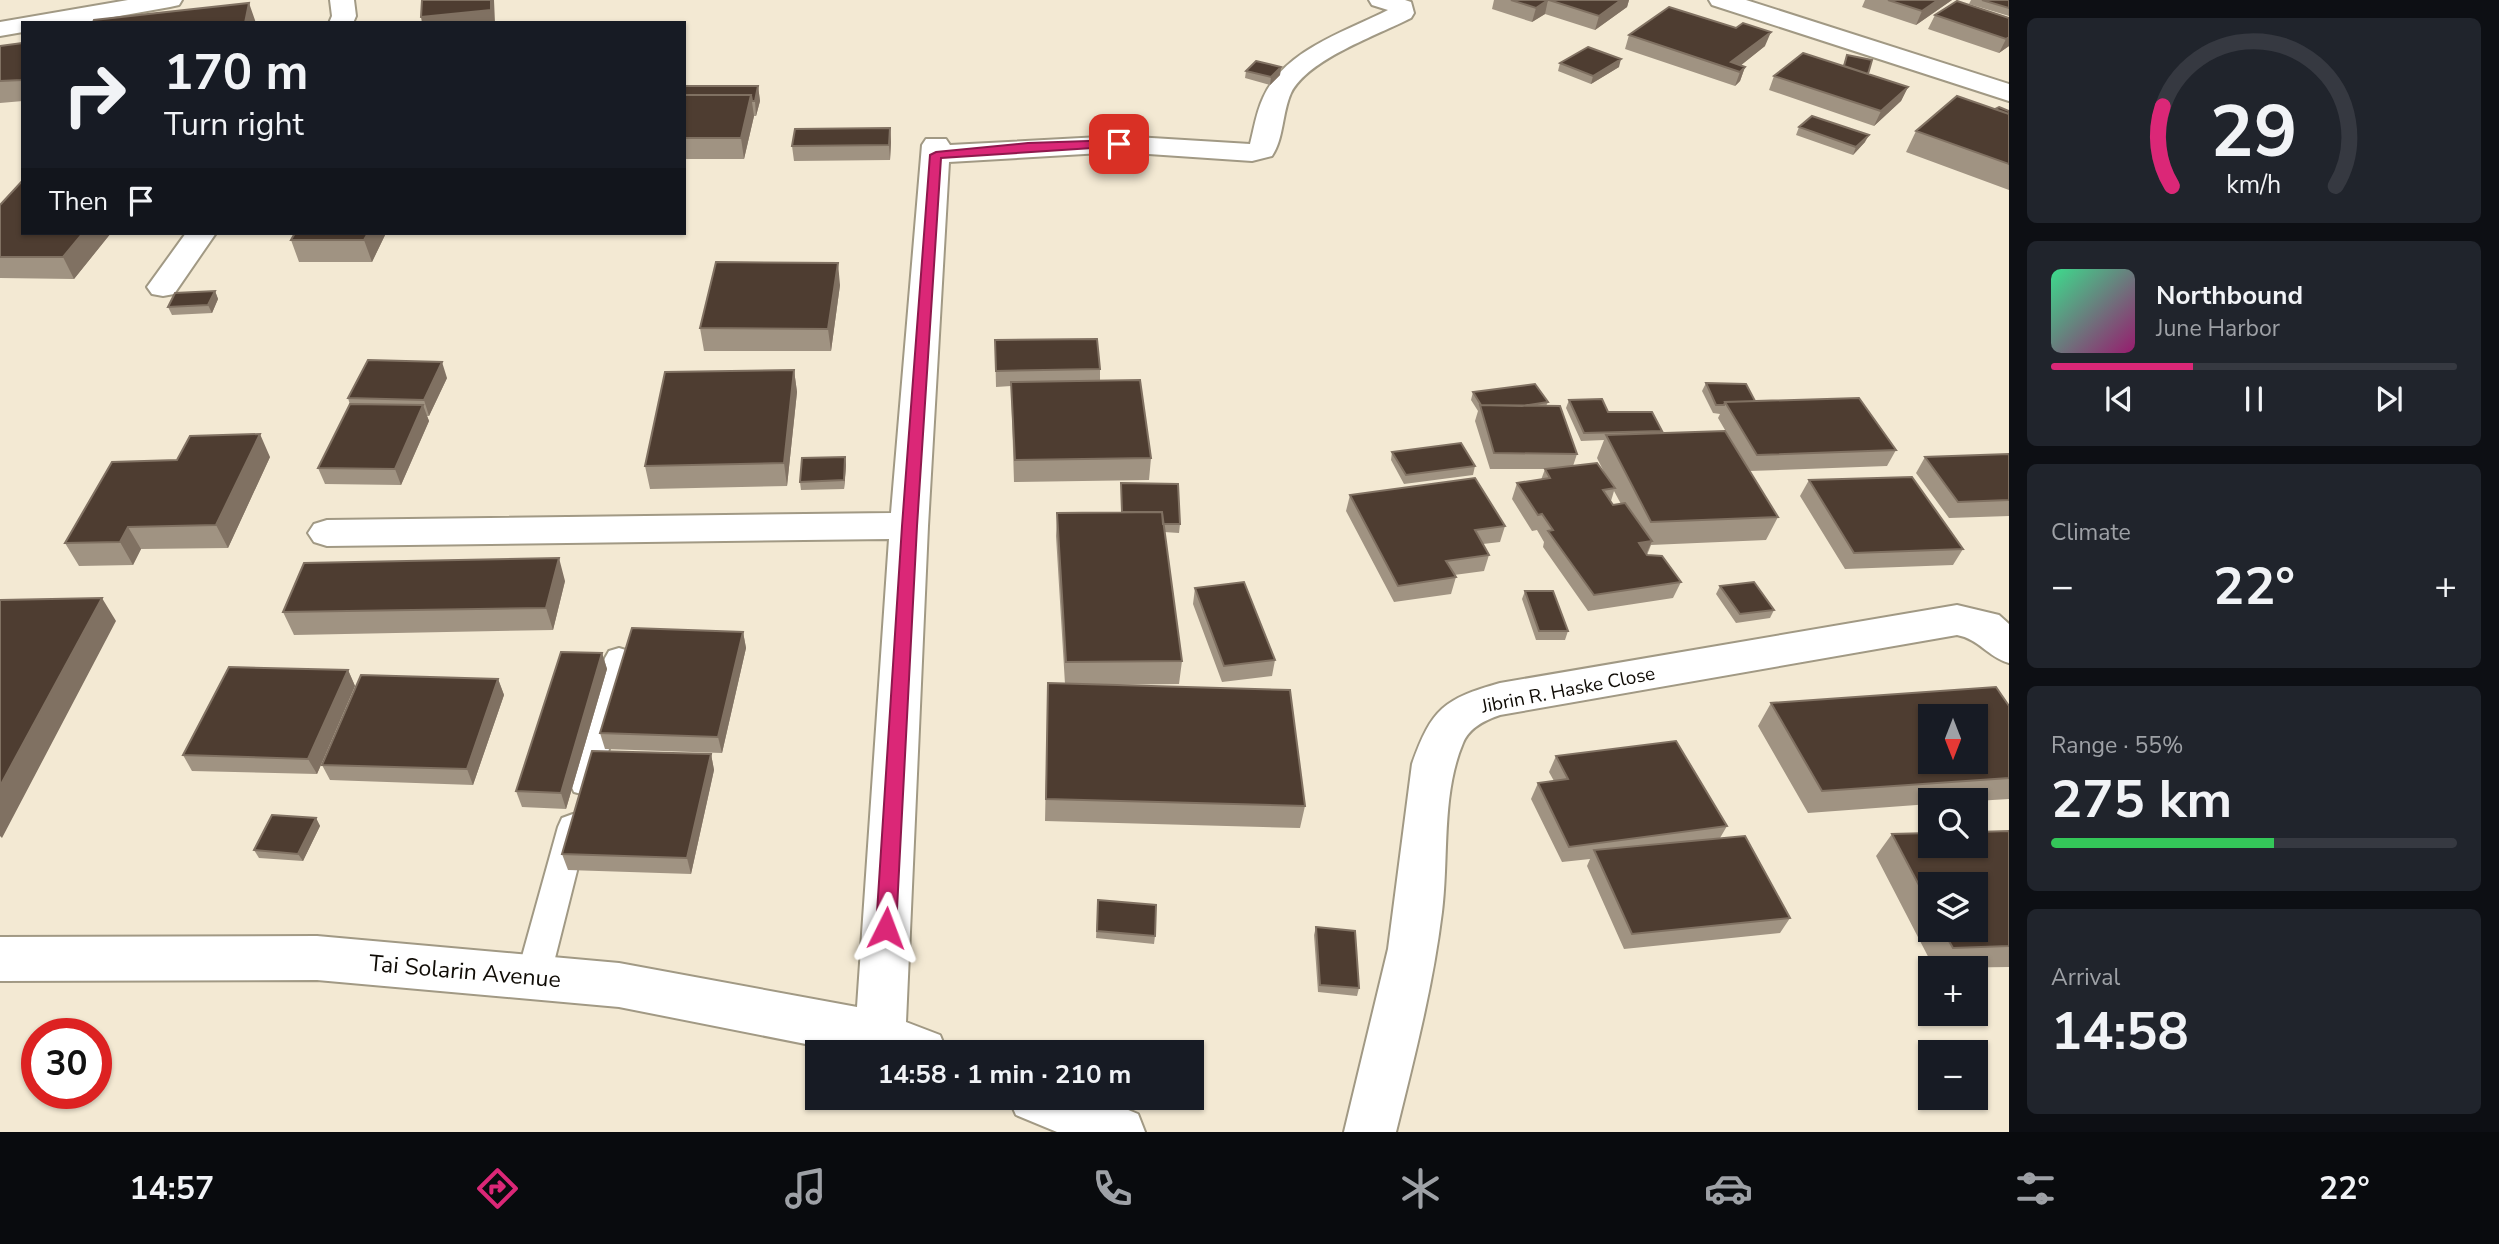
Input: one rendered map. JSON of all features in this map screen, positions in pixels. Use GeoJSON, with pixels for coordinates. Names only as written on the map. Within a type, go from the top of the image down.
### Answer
{"type":"FeatureCollection","features":[{"type":"Feature","properties":{"kind":"street"},"geometry":{"type":"LineString","coordinates":[[48,21],[170,0]]}},
{"type":"Feature","properties":{"kind":"street"},"geometry":{"type":"LineString","coordinates":[[342,0],[344,16],[342,21]]}},
{"type":"Feature","properties":{"kind":"street"},"geometry":{"type":"LineString","coordinates":[[901,1040],[909,526],[936,150],[1119,144],[1252,153],[1262,149],[1275,101],[1286,81],[1317,57],[1404,10],[1381,0]]}},
{"type":"Feature","properties":{"kind":"street"},"geometry":{"type":"LineString","coordinates":[[1721,0],[2009,93]]}},
{"type":"Feature","properties":{"kind":"street"},"geometry":{"type":"LineString","coordinates":[[0,29],[21,25]]}},
{"type":"Feature","properties":{"kind":"street"},"geometry":{"type":"LineString","coordinates":[[163,287],[200,235]]}},
{"type":"Feature","properties":{"kind":"street"},"geometry":{"type":"LineString","coordinates":[[327,533],[909,526]]}},
{"type":"Feature","properties":{"kind":"street","name":"Jibrin R. Haske Close"},"geometry":{"type":"LineString","coordinates":[[1370,1132],[1399,1019],[1420,901],[1433,775],[1440,745],[1452,723],[1462,715],[1473,707],[1500,699],[1957,620],[1984,625],[2009,648]]}},
{"type":"Feature","properties":{"kind":"street","name":"Tai Solarin Avenue"},"geometry":{"type":"LineString","coordinates":[[0,959],[317,958],[619,985],[886,1040]]}},
{"type":"Feature","properties":{"kind":"street"},"geometry":{"type":"LineString","coordinates":[[1066,1110],[1119,1132]]}},
{"type":"Feature","properties":{"kind":"lane"},"geometry":{"type":"LineString","coordinates":[[533,978],[619,658]]}},
{"type":"Feature","properties":{"kind":"building"},"geometry":{"type":"Polygon","coordinates":[[[422,0],[491,0],[491,10],[421,17],[422,0]]]}},
{"type":"Feature","properties":{"kind":"building"},"geometry":{"type":"Polygon","coordinates":[[[1511,0],[1548,0],[1536,8],[1511,0]]]}},
{"type":"Feature","properties":{"kind":"building"},"geometry":{"type":"Polygon","coordinates":[[[1549,0],[1621,0],[1599,16],[1549,0]]]}},
{"type":"Feature","properties":{"kind":"building"},"geometry":{"type":"Polygon","coordinates":[[[1888,0],[1938,0],[1922,11],[1888,0]]]}},
{"type":"Feature","properties":{"kind":"building"},"geometry":{"type":"Polygon","coordinates":[[[1982,0],[2009,0],[2009,8],[1982,0]]]}},
{"type":"Feature","properties":{"kind":"building"},"geometry":{"type":"Polygon","coordinates":[[[1957,1],[2009,18],[2009,37],[2006,39],[1935,15],[1957,1]]]}},
{"type":"Feature","properties":{"kind":"building"},"geometry":{"type":"Polygon","coordinates":[[[249,3],[245,21],[94,20],[249,3]]]}},
{"type":"Feature","properties":{"kind":"building"},"geometry":{"type":"Polygon","coordinates":[[[1669,7],[1736,28],[1743,23],[1771,32],[1731,62],[1745,67],[1740,72],[1629,35],[1669,7]]]}},
{"type":"Feature","properties":{"kind":"building"},"geometry":{"type":"Polygon","coordinates":[[[21,43],[21,80],[0,81],[0,46],[21,43]]]}},
{"type":"Feature","properties":{"kind":"building"},"geometry":{"type":"Polygon","coordinates":[[[1588,47],[1621,59],[1593,76],[1560,63],[1588,47]]]}},
{"type":"Feature","properties":{"kind":"building"},"geometry":{"type":"Polygon","coordinates":[[[1803,53],[1908,87],[1881,111],[1774,76],[1803,53]]]}},
{"type":"Feature","properties":{"kind":"building"},"geometry":{"type":"Polygon","coordinates":[[[1847,55],[1872,60],[1868,74],[1844,66],[1847,55]]]}},
{"type":"Feature","properties":{"kind":"building"},"geometry":{"type":"Polygon","coordinates":[[[1256,61],[1281,67],[1271,77],[1246,71],[1256,61]]]}},
{"type":"Feature","properties":{"kind":"building"},"geometry":{"type":"Polygon","coordinates":[[[686,86],[758,86],[755,101],[752,101],[751,95],[686,95],[686,86]]]}},
{"type":"Feature","properties":{"kind":"building"},"geometry":{"type":"Polygon","coordinates":[[[686,95],[751,95],[741,138],[686,138],[686,95]]]}},
{"type":"Feature","properties":{"kind":"building"},"geometry":{"type":"Polygon","coordinates":[[[1957,96],[2009,114],[2009,164],[1916,131],[1957,96]]]}},
{"type":"Feature","properties":{"kind":"building"},"geometry":{"type":"Polygon","coordinates":[[[1999,107],[2009,111],[2009,114],[1995,109],[1999,107]]]}},
{"type":"Feature","properties":{"kind":"building"},"geometry":{"type":"Polygon","coordinates":[[[1812,116],[1869,135],[1856,147],[1799,127],[1812,116]]]}},
{"type":"Feature","properties":{"kind":"building"},"geometry":{"type":"Polygon","coordinates":[[[890,128],[889,145],[792,146],[795,129],[890,128]]]}},
{"type":"Feature","properties":{"kind":"building"},"geometry":{"type":"Polygon","coordinates":[[[21,182],[21,235],[81,235],[63,257],[0,257],[0,205],[21,182]]]}},
{"type":"Feature","properties":{"kind":"building"},"geometry":{"type":"Polygon","coordinates":[[[294,235],[367,235],[364,240],[291,240],[294,235]]]}},
{"type":"Feature","properties":{"kind":"building"},"geometry":{"type":"Polygon","coordinates":[[[716,262],[838,263],[828,329],[700,328],[716,262]]]}},
{"type":"Feature","properties":{"kind":"building"},"geometry":{"type":"Polygon","coordinates":[[[215,291],[208,305],[168,307],[175,293],[215,291]]]}},
{"type":"Feature","properties":{"kind":"building"},"geometry":{"type":"Polygon","coordinates":[[[1097,339],[1100,369],[996,371],[995,340],[1097,339]]]}},
{"type":"Feature","properties":{"kind":"building"},"geometry":{"type":"Polygon","coordinates":[[[368,360],[442,362],[424,400],[348,398],[368,360]]]}},
{"type":"Feature","properties":{"kind":"building"},"geometry":{"type":"Polygon","coordinates":[[[794,370],[784,463],[645,466],[665,372],[794,370]]]}},
{"type":"Feature","properties":{"kind":"building"},"geometry":{"type":"Polygon","coordinates":[[[1140,380],[1151,458],[1015,460],[1011,382],[1140,380]]]}},
{"type":"Feature","properties":{"kind":"building"},"geometry":{"type":"Polygon","coordinates":[[[1706,383],[1746,384],[1755,401],[1716,405],[1706,383]]]}},
{"type":"Feature","properties":{"kind":"building"},"geometry":{"type":"Polygon","coordinates":[[[1535,384],[1548,402],[1522,406],[1481,405],[1473,392],[1535,384]]]}},
{"type":"Feature","properties":{"kind":"building"},"geometry":{"type":"Polygon","coordinates":[[[1859,398],[1896,450],[1757,455],[1725,402],[1859,398]]]}},
{"type":"Feature","properties":{"kind":"building"},"geometry":{"type":"Polygon","coordinates":[[[1602,399],[1608,412],[1652,412],[1662,431],[1584,433],[1569,400],[1602,399]]]}},
{"type":"Feature","properties":{"kind":"building"},"geometry":{"type":"Polygon","coordinates":[[[350,404],[423,405],[395,469],[318,468],[350,404]]]}},
{"type":"Feature","properties":{"kind":"building"},"geometry":{"type":"Polygon","coordinates":[[[1480,405],[1560,406],[1577,454],[1494,453],[1480,405]]]}},
{"type":"Feature","properties":{"kind":"building"},"geometry":{"type":"Polygon","coordinates":[[[1725,431],[1778,517],[1651,522],[1606,435],[1725,431]]]}},
{"type":"Feature","properties":{"kind":"building"},"geometry":{"type":"Polygon","coordinates":[[[260,434],[216,525],[128,527],[120,542],[65,543],[112,462],[177,460],[190,436],[260,434]]]}},
{"type":"Feature","properties":{"kind":"building"},"geometry":{"type":"Polygon","coordinates":[[[1461,443],[1475,466],[1406,475],[1392,452],[1461,443]]]}},
{"type":"Feature","properties":{"kind":"building"},"geometry":{"type":"Polygon","coordinates":[[[2009,454],[2009,500],[1958,502],[1925,457],[2009,454]]]}},
{"type":"Feature","properties":{"kind":"building"},"geometry":{"type":"Polygon","coordinates":[[[845,457],[844,480],[800,482],[802,458],[845,457]]]}},
{"type":"Feature","properties":{"kind":"building"},"geometry":{"type":"Polygon","coordinates":[[[1597,463],[1615,488],[1603,490],[1613,505],[1625,503],[1652,541],[1639,543],[1647,555],[1662,556],[1681,582],[1594,595],[1548,531],[1553,530],[1542,514],[1538,515],[1517,483],[1550,478],[1545,469],[1597,463]]]}},
{"type":"Feature","properties":{"kind":"building"},"geometry":{"type":"Polygon","coordinates":[[[1912,477],[1963,549],[1854,553],[1809,480],[1912,477]]]}},
{"type":"Feature","properties":{"kind":"building"},"geometry":{"type":"Polygon","coordinates":[[[1475,478],[1505,526],[1475,530],[1489,555],[1446,561],[1456,577],[1398,586],[1350,495],[1475,478]]]}},
{"type":"Feature","properties":{"kind":"building"},"geometry":{"type":"Polygon","coordinates":[[[1121,483],[1178,484],[1180,524],[1163,524],[1162,512],[1122,512],[1121,483]]]}},
{"type":"Feature","properties":{"kind":"building"},"geometry":{"type":"Polygon","coordinates":[[[1162,512],[1182,661],[1066,662],[1057,513],[1162,512]]]}},
{"type":"Feature","properties":{"kind":"building"},"geometry":{"type":"Polygon","coordinates":[[[559,558],[546,608],[283,612],[304,563],[559,558]]]}},
{"type":"Feature","properties":{"kind":"building"},"geometry":{"type":"Polygon","coordinates":[[[1244,582],[1275,660],[1224,666],[1195,588],[1244,582]]]}},
{"type":"Feature","properties":{"kind":"building"},"geometry":{"type":"Polygon","coordinates":[[[1754,582],[1774,610],[1740,614],[1720,586],[1754,582]]]}},
{"type":"Feature","properties":{"kind":"building"},"geometry":{"type":"Polygon","coordinates":[[[1525,591],[1553,591],[1568,631],[1539,631],[1525,591]]]}},
{"type":"Feature","properties":{"kind":"building"},"geometry":{"type":"Polygon","coordinates":[[[102,598],[0,786],[0,600],[102,598]]]}},
{"type":"Feature","properties":{"kind":"building"},"geometry":{"type":"Polygon","coordinates":[[[632,628],[743,632],[718,737],[600,733],[632,628]]]}},
{"type":"Feature","properties":{"kind":"building"},"geometry":{"type":"Polygon","coordinates":[[[561,652],[602,653],[561,793],[516,791],[561,652]]]}},
{"type":"Feature","properties":{"kind":"building"},"geometry":{"type":"Polygon","coordinates":[[[229,667],[348,670],[308,759],[183,755],[229,667]]]}},
{"type":"Feature","properties":{"kind":"building"},"geometry":{"type":"Polygon","coordinates":[[[361,675],[498,679],[467,769],[322,765],[361,675]]]}},
{"type":"Feature","properties":{"kind":"building"},"geometry":{"type":"Polygon","coordinates":[[[1048,683],[1290,690],[1305,806],[1046,799],[1048,683]]]}},
{"type":"Feature","properties":{"kind":"building"},"geometry":{"type":"Polygon","coordinates":[[[1996,687],[2009,706],[2009,778],[1822,791],[1771,703],[1996,687]]]}},
{"type":"Feature","properties":{"kind":"building"},"geometry":{"type":"Polygon","coordinates":[[[1676,741],[1727,826],[1569,847],[1538,783],[1568,779],[1556,756],[1676,741]]]}},
{"type":"Feature","properties":{"kind":"building"},"geometry":{"type":"Polygon","coordinates":[[[592,751],[711,754],[687,858],[562,854],[592,751]]]}},
{"type":"Feature","properties":{"kind":"building"},"geometry":{"type":"Polygon","coordinates":[[[272,815],[316,818],[298,854],[254,850],[272,815]]]}},
{"type":"Feature","properties":{"kind":"building"},"geometry":{"type":"Polygon","coordinates":[[[2009,831],[2009,946],[1953,948],[1950,942],[1988,942],[1988,872],[1918,872],[1918,883],[1892,834],[1918,833],[1918,858],[1988,858],[1988,832],[2009,831]]]}},
{"type":"Feature","properties":{"kind":"building"},"geometry":{"type":"Polygon","coordinates":[[[1745,836],[1790,918],[1632,934],[1594,850],[1745,836]]]}},
{"type":"Feature","properties":{"kind":"building"},"geometry":{"type":"Polygon","coordinates":[[[1098,900],[1156,905],[1155,936],[1097,931],[1098,900]]]}},
{"type":"Feature","properties":{"kind":"building"},"geometry":{"type":"Polygon","coordinates":[[[1316,927],[1355,931],[1359,988],[1320,985],[1316,927]]]}},
{"type":"Feature","properties":{"kind":"route"},"geometry":{"type":"LineString","coordinates":[[886,928],[909,526],[936,155],[1028,147],[1119,144]]}}]}
